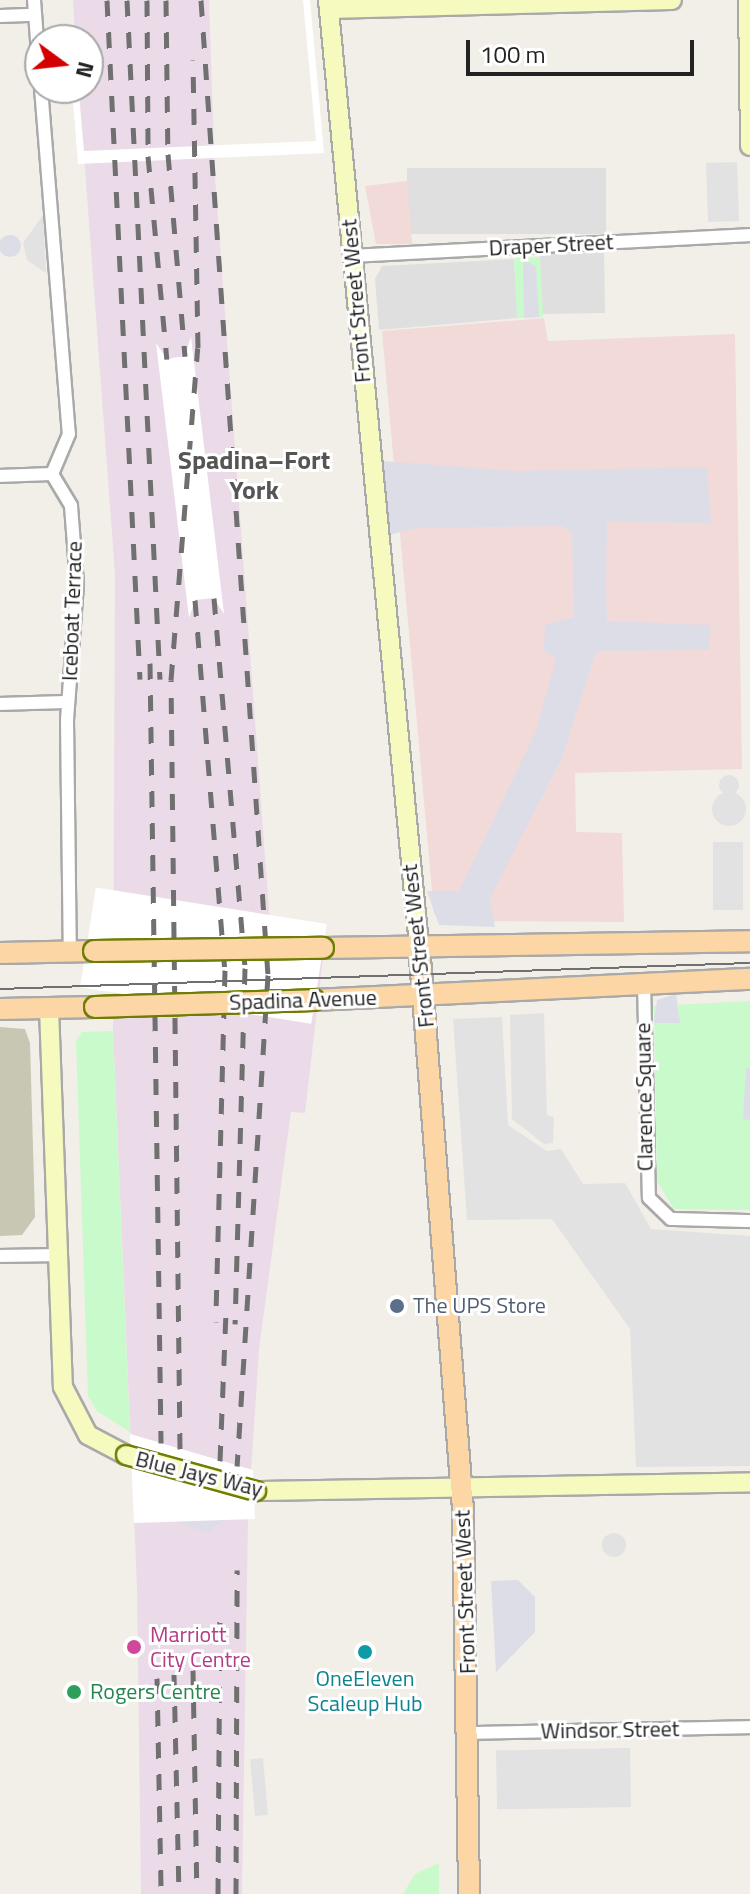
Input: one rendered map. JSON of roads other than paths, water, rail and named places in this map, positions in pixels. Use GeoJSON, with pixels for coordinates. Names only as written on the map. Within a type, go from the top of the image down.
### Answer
{"type":"FeatureCollection","features":[{"type":"Feature","properties":{"kind":"main road"},"geometry":{"type":"LineString","coordinates":[[0,953],[750,941]]}},
{"type":"Feature","properties":{"kind":"main road","name":"Front Street West"},"geometry":{"type":"LineString","coordinates":[[419,945],[461,1489],[470,1733],[469,1894]]}},
{"type":"Feature","properties":{"kind":"main road","name":"Spadina Avenue"},"geometry":{"type":"LineString","coordinates":[[0,1009],[425,996],[644,982],[750,979]]}},
{"type":"Feature","properties":{"kind":"street"},"geometry":{"type":"LineString","coordinates":[[34,0],[35,24]]}},
{"type":"Feature","properties":{"kind":"street"},"geometry":{"type":"LineString","coordinates":[[329,5],[672,0]]}},
{"type":"Feature","properties":{"kind":"street"},"geometry":{"type":"LineString","coordinates":[[748,0],[750,146]]}},
{"type":"Feature","properties":{"kind":"street","name":"Front Street West"},"geometry":{"type":"LineString","coordinates":[[329,5],[419,945]]}},
{"type":"Feature","properties":{"kind":"street"},"geometry":{"type":"LineString","coordinates":[[0,16],[34,15]]}},
{"type":"Feature","properties":{"kind":"street"},"geometry":{"type":"LineString","coordinates":[[0,476],[52,474],[69,434],[42,104]]}},
{"type":"Feature","properties":{"kind":"street","name":"Draper Street"},"geometry":{"type":"LineString","coordinates":[[352,256],[750,235]]}},
{"type":"Feature","properties":{"kind":"street","name":"Iceboat Terrace"},"geometry":{"type":"LineString","coordinates":[[52,474],[75,525],[68,702],[70,952]]}},
{"type":"Feature","properties":{"kind":"street"},"geometry":{"type":"LineString","coordinates":[[0,704],[68,702]]}},
{"type":"Feature","properties":{"kind":"street","name":"Clarence Square"},"geometry":{"type":"LineString","coordinates":[[644,982],[649,1198],[671,1219],[750,1221]]}},
{"type":"Feature","properties":{"kind":"street","name":"Blue Jays Way"},"geometry":{"type":"LineString","coordinates":[[49,1008],[55,1255],[68,1406],[93,1440],[126,1455],[256,1491],[750,1482]]}},
{"type":"Feature","properties":{"kind":"street"},"geometry":{"type":"LineString","coordinates":[[0,1256],[55,1255]]}},
{"type":"Feature","properties":{"kind":"street","name":"Windsor Street"},"geometry":{"type":"LineString","coordinates":[[470,1733],[750,1727]]}},
{"type":"Feature","properties":{"kind":"tram line"},"geometry":{"type":"LineString","coordinates":[[0,989],[750,963]]}},
{"type":"Feature","properties":{"kind":"railway"},"geometry":{"type":"LineString","coordinates":[[107,0],[140,679]]}},
{"type":"Feature","properties":{"kind":"railway"},"geometry":{"type":"LineString","coordinates":[[127,0],[160,679]]}},
{"type":"Feature","properties":{"kind":"railway"},"geometry":{"type":"LineString","coordinates":[[147,0],[148,156],[167,359]]}},
{"type":"Feature","properties":{"kind":"railway"},"geometry":{"type":"LineString","coordinates":[[166,0],[168,154],[185,356]]}},
{"type":"Feature","properties":{"kind":"railway"},"geometry":{"type":"LineString","coordinates":[[201,0],[268,975],[237,1466]]}},
{"type":"Feature","properties":{"kind":"railway"},"geometry":{"type":"LineString","coordinates":[[180,1449],[171,680],[198,348],[193,60]]}},
{"type":"Feature","properties":{"kind":"railway"},"geometry":{"type":"LineString","coordinates":[[214,598],[245,968],[235,1324]]}},
{"type":"Feature","properties":{"kind":"railway"},"geometry":{"type":"LineString","coordinates":[[195,600],[225,970],[216,1322]]}},
{"type":"Feature","properties":{"kind":"railway"},"geometry":{"type":"LineString","coordinates":[[150,663],[161,1443]]}},
{"type":"Feature","properties":{"kind":"railway"},"geometry":{"type":"LineString","coordinates":[[220,1461],[226,1309]]}},
{"type":"Feature","properties":{"kind":"railway"},"geometry":{"type":"LineString","coordinates":[[236,1894],[237,1570]]}},
{"type":"Feature","properties":{"kind":"railway"},"geometry":{"type":"LineString","coordinates":[[218,1894],[220,1616]]}},
{"type":"Feature","properties":{"kind":"railway"},"geometry":{"type":"LineString","coordinates":[[193,1670],[197,1894]]}},
{"type":"Feature","properties":{"kind":"railway"},"geometry":{"type":"LineString","coordinates":[[174,1674],[179,1894]]}},
{"type":"Feature","properties":{"kind":"railway"},"geometry":{"type":"LineString","coordinates":[[157,1678],[161,1894]]}},
{"type":"Feature","properties":{"kind":"place","name":"The UPS Store"},"geometry":{"type":"Point","coordinates":[397,1306]}},
{"type":"Feature","properties":{"kind":"place","name":"Marriott City Centre"},"geometry":{"type":"Point","coordinates":[134,1647]}},
{"type":"Feature","properties":{"kind":"place","name":"OneEleven Scaleup Hub"},"geometry":{"type":"Point","coordinates":[365,1652]}},
{"type":"Feature","properties":{"kind":"place","name":"Rogers Centre"},"geometry":{"type":"Point","coordinates":[74,1692]}},
{"type":"Feature","properties":{"kind":"district","name":"Spadina–Fort York"},"geometry":{"type":"Point","coordinates":[254,475]}}]}
